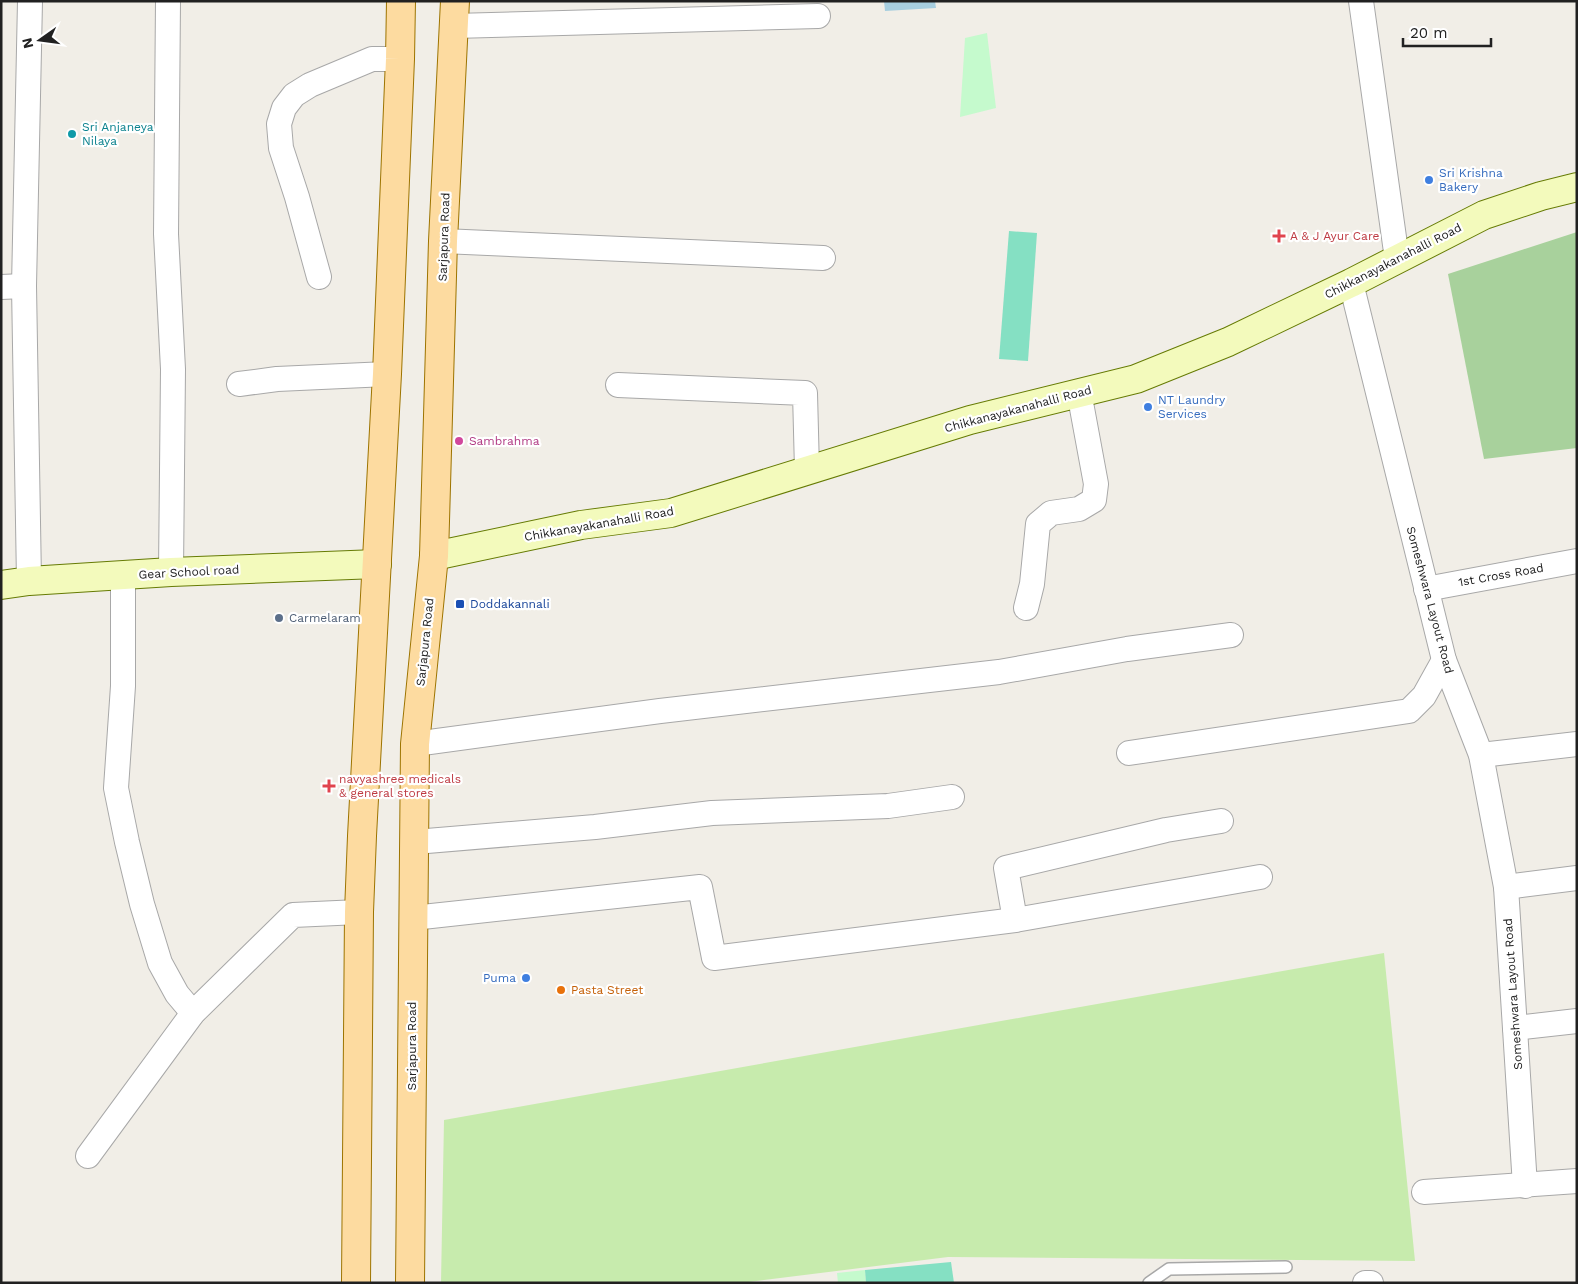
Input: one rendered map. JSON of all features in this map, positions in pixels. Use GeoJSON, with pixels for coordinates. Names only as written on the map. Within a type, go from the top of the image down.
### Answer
{"type":"FeatureCollection","features":[{"type":"Feature","properties":{"kind":"main road"},"geometry":{"type":"LineString","coordinates":[[356,1283],[359,912],[386,374],[401,1]]}},
{"type":"Feature","properties":{"kind":"main road","name":"Sarjapura Road"},"geometry":{"type":"LineString","coordinates":[[410,1283],[416,744],[434,556],[443,241],[454,13]]}},
{"type":"Feature","properties":{"kind":"main road","name":"Chikkanayakanahalli Road"},"geometry":{"type":"LineString","coordinates":[[434,556],[581,525],[671,513],[970,420],[1136,379],[1210,349],[1351,283],[1397,258],[1484,216],[1540,196],[1577,187]]}},
{"type":"Feature","properties":{"kind":"main road","name":"Gear School road"},"geometry":{"type":"LineString","coordinates":[[1,585],[29,581],[171,572],[377,564]]}},
{"type":"Feature","properties":{"kind":"street"},"geometry":{"type":"LineString","coordinates":[[29,581],[12,286],[30,1]]}},
{"type":"Feature","properties":{"kind":"street"},"geometry":{"type":"LineString","coordinates":[[168,1],[166,234],[173,369],[171,572]]}},
{"type":"Feature","properties":{"kind":"street"},"geometry":{"type":"LineString","coordinates":[[1361,1],[1397,258]]}},
{"type":"Feature","properties":{"kind":"street"},"geometry":{"type":"LineString","coordinates":[[454,13],[818,16]]}},
{"type":"Feature","properties":{"kind":"street"},"geometry":{"type":"LineString","coordinates":[[319,277],[297,197],[281,148],[279,124],[284,108],[294,95],[328,77],[372,59],[400,59]]}},
{"type":"Feature","properties":{"kind":"street"},"geometry":{"type":"LineString","coordinates":[[443,241],[823,258]]}},
{"type":"Feature","properties":{"kind":"street","name":"Someshwara Layout Road"},"geometry":{"type":"LineString","coordinates":[[1351,283],[1444,660],[1481,755],[1506,887],[1525,1186]]}},
{"type":"Feature","properties":{"kind":"street"},"geometry":{"type":"LineString","coordinates":[[239,384],[277,379],[386,374]]}},
{"type":"Feature","properties":{"kind":"street"},"geometry":{"type":"LineString","coordinates":[[618,385],[804,393],[807,470]]}},
{"type":"Feature","properties":{"kind":"street"},"geometry":{"type":"LineString","coordinates":[[1026,608],[1032,584],[1038,524],[1051,514],[1079,510],[1094,500],[1096,484],[1079,392]]}},
{"type":"Feature","properties":{"kind":"street","name":"1st Cross Road"},"geometry":{"type":"LineString","coordinates":[[1426,589],[1577,561]]}},
{"type":"Feature","properties":{"kind":"street"},"geometry":{"type":"LineString","coordinates":[[123,576],[123,686],[116,788],[140,896],[160,963],[177,994],[194,1013]]}},
{"type":"Feature","properties":{"kind":"street"},"geometry":{"type":"LineString","coordinates":[[416,744],[660,711],[999,672],[1127,649],[1231,635]]}},
{"type":"Feature","properties":{"kind":"street"},"geometry":{"type":"LineString","coordinates":[[1129,753],[1409,711],[1424,696],[1444,660]]}},
{"type":"Feature","properties":{"kind":"street"},"geometry":{"type":"LineString","coordinates":[[1481,755],[1577,744]]}},
{"type":"Feature","properties":{"kind":"street"},"geometry":{"type":"LineString","coordinates":[[415,842],[595,827],[712,812],[888,806],[952,797]]}},
{"type":"Feature","properties":{"kind":"street"},"geometry":{"type":"LineString","coordinates":[[1015,920],[1006,868],[1166,830],[1222,820]]}},
{"type":"Feature","properties":{"kind":"street"},"geometry":{"type":"LineString","coordinates":[[413,918],[700,887],[714,958],[1015,920],[1260,877]]}},
{"type":"Feature","properties":{"kind":"street"},"geometry":{"type":"LineString","coordinates":[[1506,887],[1577,878]]}},
{"type":"Feature","properties":{"kind":"street"},"geometry":{"type":"LineString","coordinates":[[88,1156],[194,1013],[294,915],[359,912]]}},
{"type":"Feature","properties":{"kind":"street"},"geometry":{"type":"LineString","coordinates":[[1515,1028],[1577,1022]]}},
{"type":"Feature","properties":{"kind":"street"},"geometry":{"type":"LineString","coordinates":[[1424,1192],[1577,1181]]}},
{"type":"Feature","properties":{"kind":"street"},"geometry":{"type":"LineString","coordinates":[[1365,1283],[1371,1283]]}},
{"type":"Feature","properties":{"kind":"lane"},"geometry":{"type":"LineString","coordinates":[[1150,1283],[1169,1269],[1286,1267]]}},
{"type":"Feature","properties":{"kind":"green space"},"geometry":{"type":"Polygon","coordinates":[[[987,33],[996,108],[960,117],[965,38],[987,33]]]}},
{"type":"Feature","properties":{"kind":"green space"},"geometry":{"type":"Polygon","coordinates":[[[1009,231],[1037,233],[1028,361],[999,359],[1009,231]]]}},
{"type":"Feature","properties":{"kind":"green space"},"geometry":{"type":"Polygon","coordinates":[[[1577,232],[1577,448],[1484,459],[1448,274],[1577,232]]]}},
{"type":"Feature","properties":{"kind":"green space"},"geometry":{"type":"Polygon","coordinates":[[[1384,953],[1415,1261],[948,1257],[741,1283],[441,1283],[444,1120],[1384,953]]]}},
{"type":"Feature","properties":{"kind":"green space"},"geometry":{"type":"Polygon","coordinates":[[[951,1262],[954,1283],[866,1283],[865,1270],[951,1262]]]}},
{"type":"Feature","properties":{"kind":"green space"},"geometry":{"type":"Polygon","coordinates":[[[865,1270],[866,1283],[838,1283],[837,1273],[865,1270]]]}},
{"type":"Feature","properties":{"kind":"water"},"geometry":{"type":"Polygon","coordinates":[[[884,1],[935,1],[936,8],[885,11],[884,1]]]}},
{"type":"Feature","properties":{"kind":"place","name":"Sri Anjaneya Nilaya"},"geometry":{"type":"Point","coordinates":[72,134]}},
{"type":"Feature","properties":{"kind":"place","name":"Sri Krishna Bakery"},"geometry":{"type":"Point","coordinates":[1429,180]}},
{"type":"Feature","properties":{"kind":"place","name":"A & J Ayur Care"},"geometry":{"type":"Point","coordinates":[1279,236]}},
{"type":"Feature","properties":{"kind":"place","name":"NT Laundry Services"},"geometry":{"type":"Point","coordinates":[1148,407]}},
{"type":"Feature","properties":{"kind":"place","name":"Sambrahma"},"geometry":{"type":"Point","coordinates":[459,441]}},
{"type":"Feature","properties":{"kind":"place","name":"Doddakannali"},"geometry":{"type":"Point","coordinates":[460,604]}},
{"type":"Feature","properties":{"kind":"place","name":"Carmelaram"},"geometry":{"type":"Point","coordinates":[279,618]}},
{"type":"Feature","properties":{"kind":"place","name":"navyashree medicals & general stores"},"geometry":{"type":"Point","coordinates":[329,786]}},
{"type":"Feature","properties":{"kind":"place","name":"Puma"},"geometry":{"type":"Point","coordinates":[526,978]}},
{"type":"Feature","properties":{"kind":"place","name":"Pasta Street"},"geometry":{"type":"Point","coordinates":[561,990]}}]}
